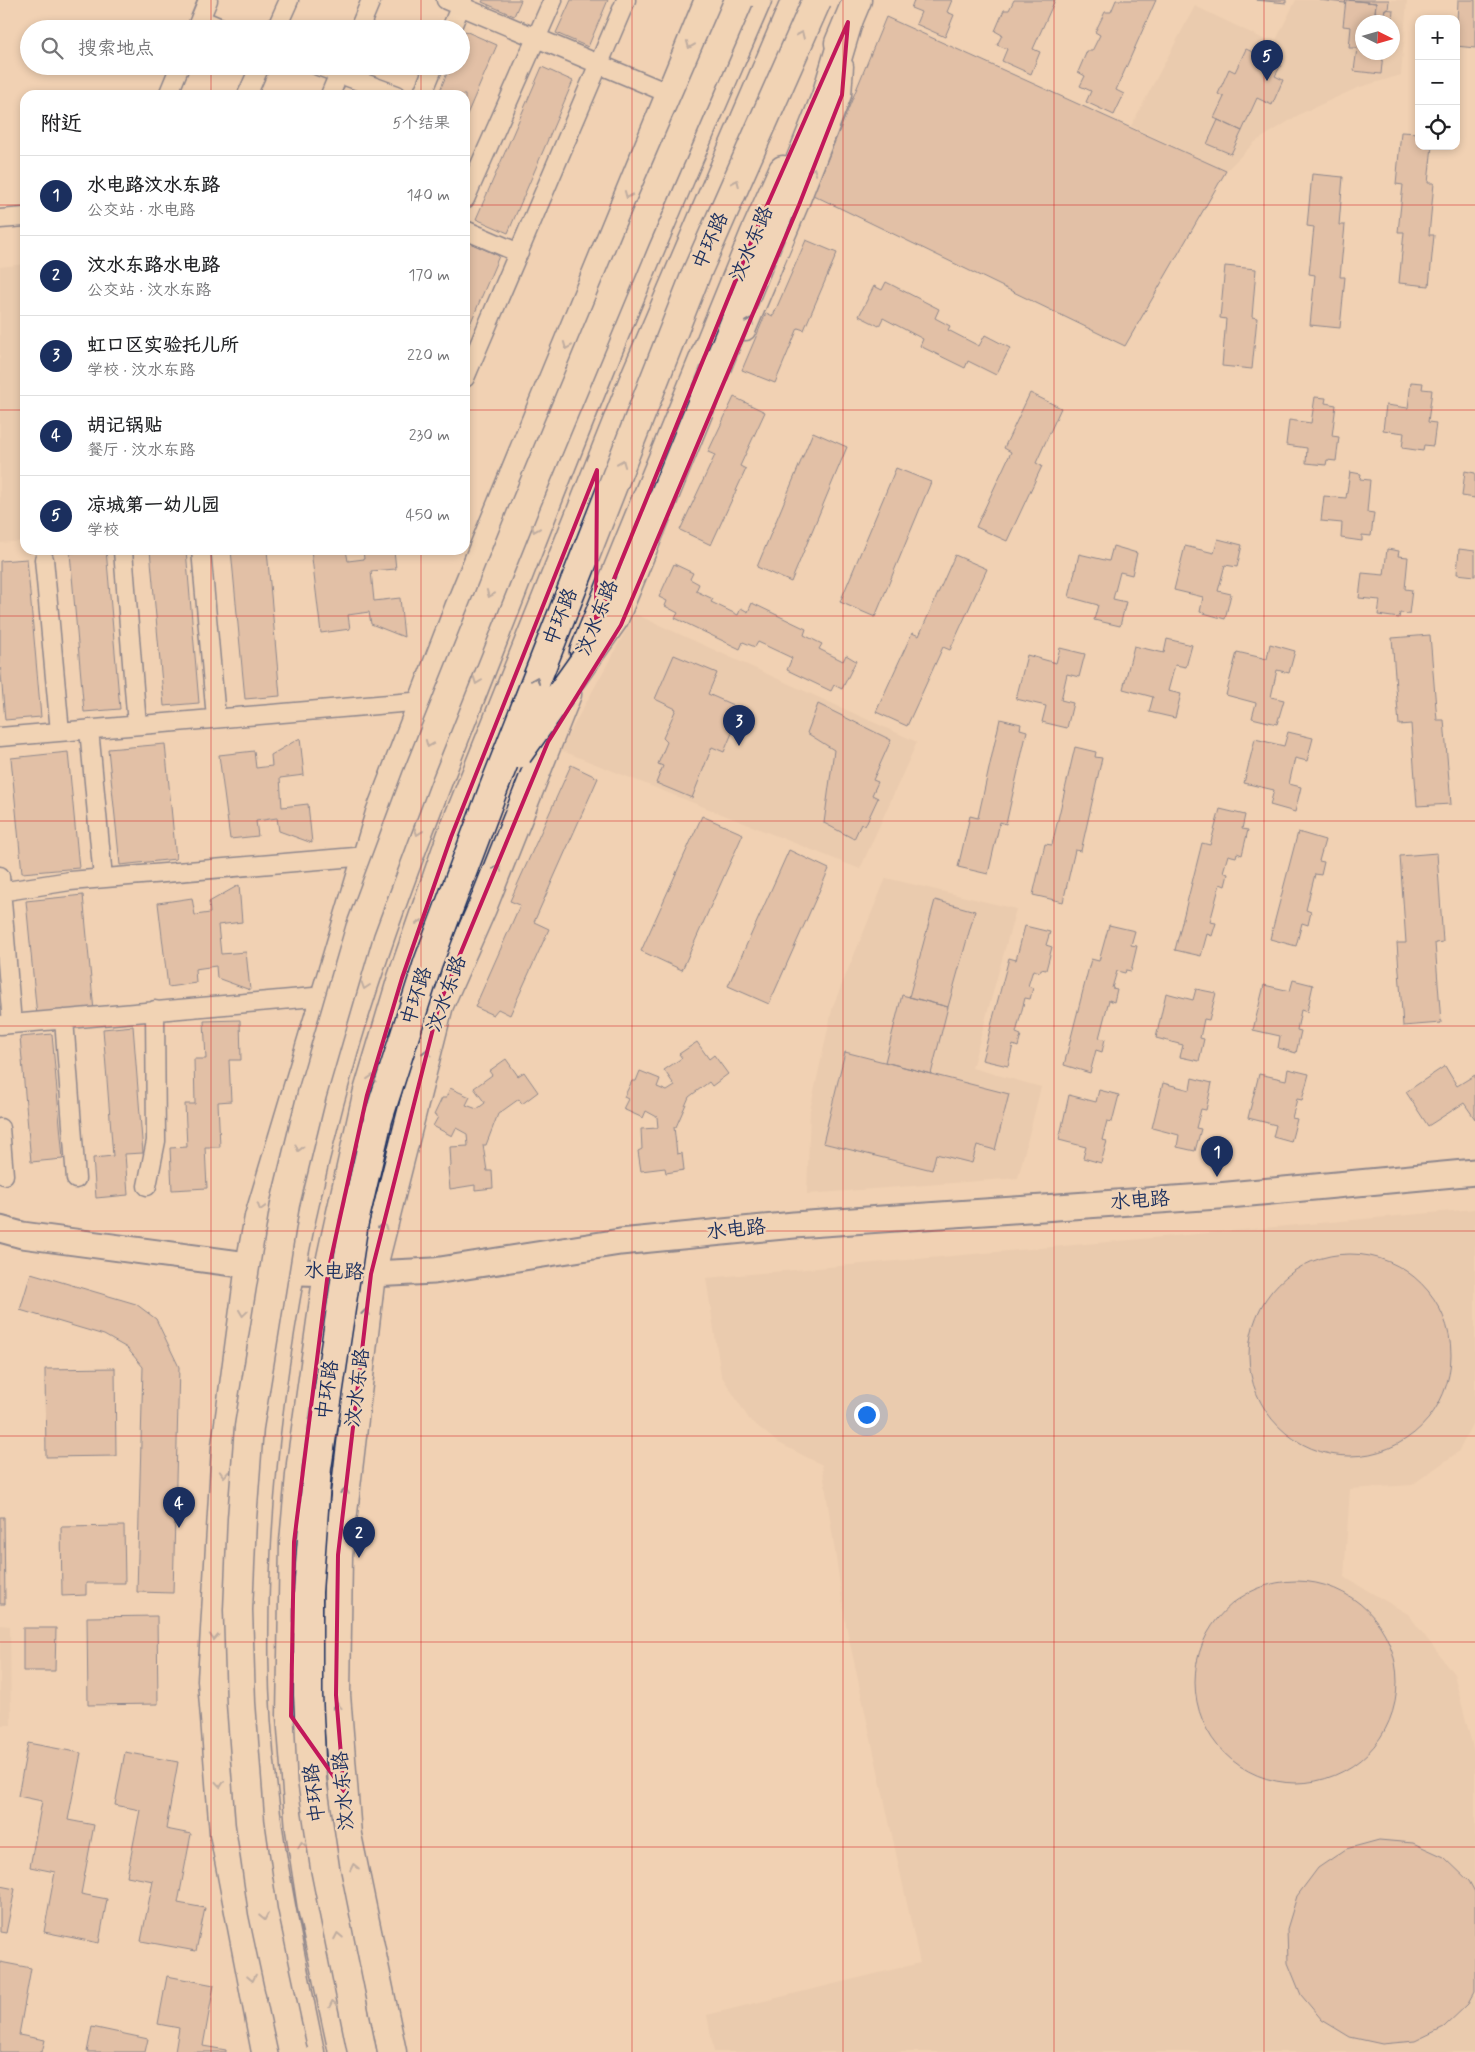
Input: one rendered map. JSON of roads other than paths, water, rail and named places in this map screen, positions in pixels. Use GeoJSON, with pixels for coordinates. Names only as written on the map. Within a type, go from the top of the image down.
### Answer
{"type":"FeatureCollection","features":[{"type":"Feature","properties":{"kind":"main road"},"geometry":{"type":"LineString","coordinates":[[266,2052],[224,1833],[212,1680],[226,1446],[250,1265],[259,1217],[380,813],[469,584],[709,0]]}},
{"type":"Feature","properties":{"kind":"main road"},"geometry":{"type":"LineString","coordinates":[[730,0],[734,53]]}},
{"type":"Feature","properties":{"kind":"main road"},"geometry":{"type":"LineString","coordinates":[[293,2052],[263,1912],[250,1822],[241,1703],[238,1610],[249,1427],[285,1204],[312,1094],[360,929],[417,776],[628,256],[739,0]]}},
{"type":"Feature","properties":{"kind":"main road"},"geometry":{"type":"LineString","coordinates":[[310,2052],[271,1855],[260,1764],[254,1659],[257,1551],[267,1410],[291,1271],[320,1137],[348,1037],[426,809],[565,455],[648,251],[758,0]]}},
{"type":"Feature","properties":{"kind":"main road"},"geometry":{"type":"LineString","coordinates":[[343,2052],[312,1907],[300,1829],[291,1716],[294,1542],[301,1464],[328,1272],[367,1095],[402,978],[451,837],[597,470],[698,226],[796,0]]}},
{"type":"Feature","properties":{"kind":"main road","name":"中环路"},"geometry":{"type":"LineString","coordinates":[[362,2052],[325,1868],[312,1780],[308,1695],[308,1592],[317,1468],[354,1222],[378,1119],[428,963],[493,790],[696,274],[817,0]]}},
{"type":"Feature","properties":{"kind":"main road"},"geometry":{"type":"LineString","coordinates":[[493,790],[614,619],[826,96],[853,11]]}},
{"type":"Feature","properties":{"kind":"main road","name":"汶水东路"},"geometry":{"type":"LineString","coordinates":[[392,2052],[347,1835],[336,1695],[338,1555],[371,1274],[439,1005],[482,908],[754,235],[853,11]]}},
{"type":"Feature","properties":{"kind":"main road"},"geometry":{"type":"LineString","coordinates":[[469,584],[565,455]]}},
{"type":"Feature","properties":{"kind":"main road"},"geometry":{"type":"LineString","coordinates":[[594,628],[597,470]]}},
{"type":"Feature","properties":{"kind":"main road"},"geometry":{"type":"LineString","coordinates":[[402,978],[482,908]]}},
{"type":"Feature","properties":{"kind":"main road","name":"水电路"},"geometry":{"type":"LineString","coordinates":[[0,1229],[22,1235],[291,1271],[371,1274],[434,1271],[620,1242],[794,1224],[1218,1196],[1475,1172]]}},
{"type":"Feature","properties":{"kind":"main road"},"geometry":{"type":"LineString","coordinates":[[291,1716],[344,1791]]}},
{"type":"Feature","properties":{"kind":"main road"},"geometry":{"type":"LineString","coordinates":[[216,1735],[264,1800]]}},
{"type":"Feature","properties":{"kind":"street"},"geometry":{"type":"LineString","coordinates":[[200,20],[208,0]]}},
{"type":"Feature","properties":{"kind":"street"},"geometry":{"type":"LineString","coordinates":[[280,20],[289,0]]}},
{"type":"Feature","properties":{"kind":"street"},"geometry":{"type":"LineString","coordinates":[[363,20],[371,0]]}},
{"type":"Feature","properties":{"kind":"street"},"geometry":{"type":"LineString","coordinates":[[470,188],[538,38],[553,0]]}},
{"type":"Feature","properties":{"kind":"street"},"geometry":{"type":"LineString","coordinates":[[470,366],[626,0]]}},
{"type":"Feature","properties":{"kind":"street"},"geometry":{"type":"LineString","coordinates":[[453,20],[457,2],[670,94]]}},
{"type":"Feature","properties":{"kind":"street"},"geometry":{"type":"LineString","coordinates":[[548,742],[621,625],[799,205],[842,95],[853,11]]}},
{"type":"Feature","properties":{"kind":"street"},"geometry":{"type":"LineString","coordinates":[[170,90],[176,75]]}},
{"type":"Feature","properties":{"kind":"street"},"geometry":{"type":"LineString","coordinates":[[249,90],[256,75]]}},
{"type":"Feature","properties":{"kind":"street"},"geometry":{"type":"LineString","coordinates":[[332,90],[339,75]]}},
{"type":"Feature","properties":{"kind":"street"},"geometry":{"type":"LineString","coordinates":[[352,75],[386,90]]}},
{"type":"Feature","properties":{"kind":"street"},"geometry":{"type":"LineString","coordinates":[[424,90],[430,75]]}},
{"type":"Feature","properties":{"kind":"street"},"geometry":{"type":"LineString","coordinates":[[0,219],[20,218]]}},
{"type":"Feature","properties":{"kind":"street"},"geometry":{"type":"LineString","coordinates":[[470,232],[519,253]]}},
{"type":"Feature","properties":{"kind":"street"},"geometry":{"type":"LineString","coordinates":[[123,555],[137,725]]}},
{"type":"Feature","properties":{"kind":"street"},"geometry":{"type":"LineString","coordinates":[[201,555],[216,718]]}},
{"type":"Feature","properties":{"kind":"street"},"geometry":{"type":"LineString","coordinates":[[44,559],[60,732]]}},
{"type":"Feature","properties":{"kind":"street"},"geometry":{"type":"LineString","coordinates":[[0,736],[424,701]]}},
{"type":"Feature","properties":{"kind":"street"},"geometry":{"type":"LineString","coordinates":[[89,729],[103,878]]}},
{"type":"Feature","properties":{"kind":"street"},"geometry":{"type":"LineString","coordinates":[[325,996],[6,1025],[0,887],[367,856]]}},
{"type":"Feature","properties":{"kind":"street"},"geometry":{"type":"LineString","coordinates":[[147,1186],[156,1141],[155,1010]]}},
{"type":"Feature","properties":{"kind":"street"},"geometry":{"type":"LineString","coordinates":[[64,1019],[76,1179]]}},
{"type":"Feature","properties":{"kind":"street"},"geometry":{"type":"LineString","coordinates":[[0,1128],[4,1175]]}},
{"type":"Feature","properties":{"kind":"place","name":"凉城第一幼儿园"},"geometry":{"type":"Point","coordinates":[1267,81]}},
{"type":"Feature","properties":{"kind":"place","name":"虹口区实验托儿所"},"geometry":{"type":"Point","coordinates":[739,746]}},
{"type":"Feature","properties":{"kind":"place","name":"水电路汶水东路"},"geometry":{"type":"Point","coordinates":[1217,1177]}},
{"type":"Feature","properties":{"kind":"place","name":"胡记锅贴"},"geometry":{"type":"Point","coordinates":[179,1528]}},
{"type":"Feature","properties":{"kind":"place","name":"汶水东路水电路"},"geometry":{"type":"Point","coordinates":[359,1558]}}]}
